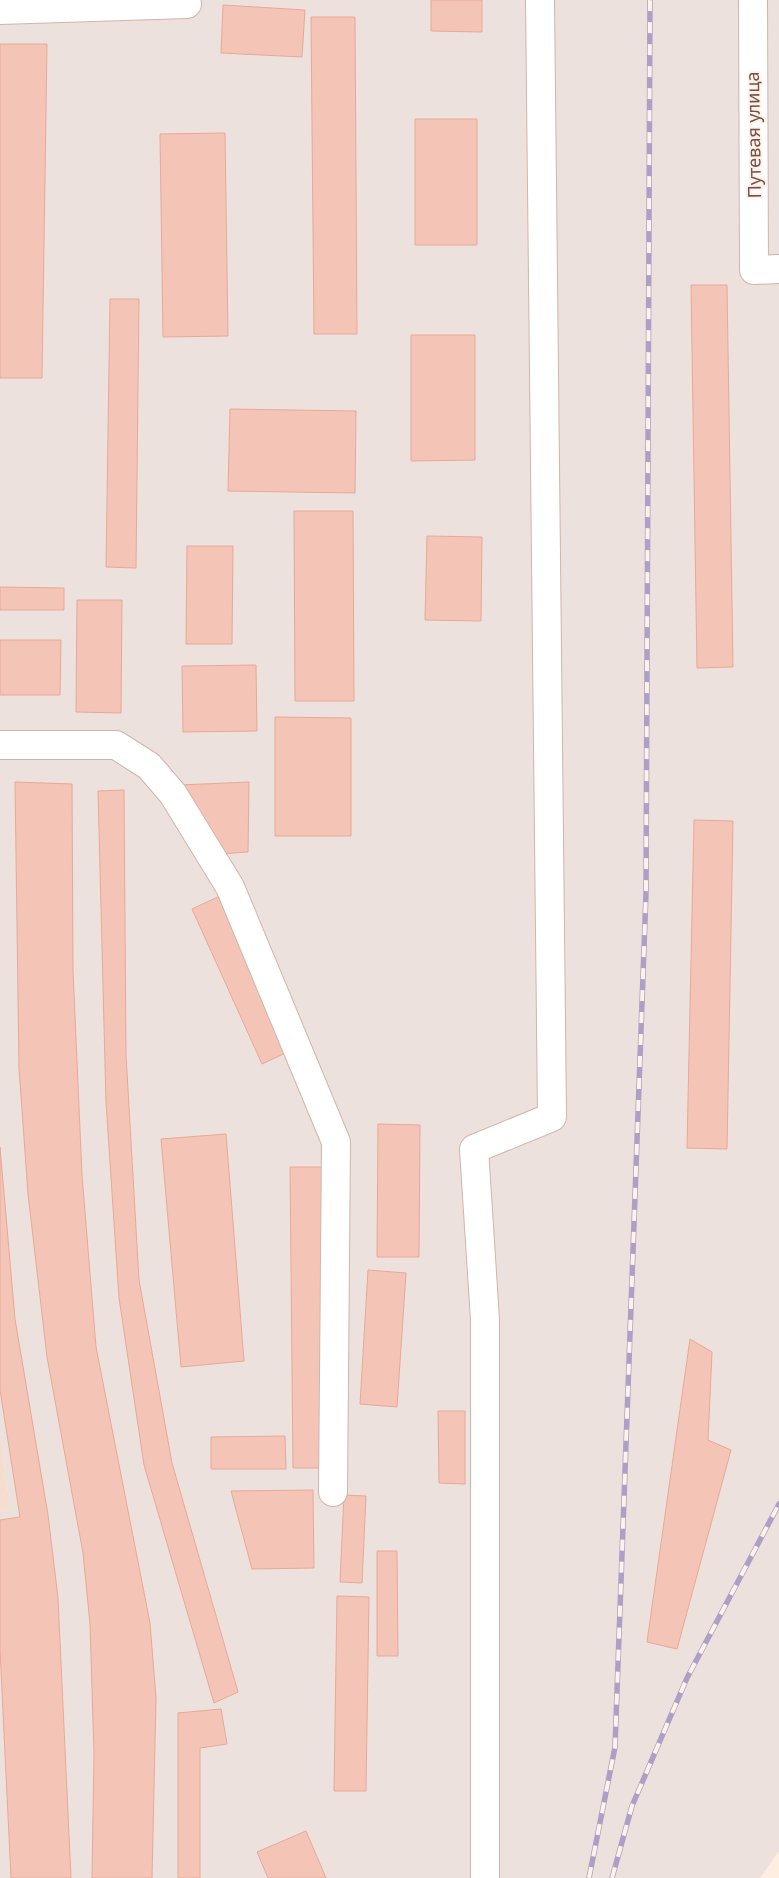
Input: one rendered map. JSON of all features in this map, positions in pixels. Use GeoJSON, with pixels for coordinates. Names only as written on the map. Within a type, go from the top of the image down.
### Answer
{"type":"FeatureCollection","features":[{"type":"Feature","properties":{"kind":"street"},"geometry":{"type":"LineString","coordinates":[[485,1878],[485,1320],[474,1149],[552,1116],[540,0]]}},
{"type":"Feature","properties":{"kind":"street","name":"Путевая улица"},"geometry":{"type":"LineString","coordinates":[[752,0],[767,269]]}},
{"type":"Feature","properties":{"kind":"street"},"geometry":{"type":"LineString","coordinates":[[0,10],[187,4]]}},
{"type":"Feature","properties":{"kind":"street"},"geometry":{"type":"LineString","coordinates":[[0,745],[116,745],[149,766],[173,794],[230,887],[336,1142],[333,1492]]}},
{"type":"Feature","properties":{"kind":"shaded area"},"geometry":{"type":"Polygon","coordinates":[[[5,0],[779,0],[779,1851],[760,1878],[0,1878],[0,1512],[10,1509],[0,1430],[0,22],[5,0]]]}},
{"type":"Feature","properties":{"kind":"shaded area"},"geometry":{"type":"Polygon","coordinates":[[[0,1430],[10,1509],[0,1512],[0,1430]]]}},
{"type":"Feature","properties":{"kind":"building"},"geometry":{"type":"Polygon","coordinates":[[[431,0],[482,0],[482,32],[431,31],[431,0]]]}},
{"type":"Feature","properties":{"kind":"building"},"geometry":{"type":"Polygon","coordinates":[[[223,5],[305,10],[302,57],[221,53],[223,5]]]}},
{"type":"Feature","properties":{"kind":"building"},"geometry":{"type":"Polygon","coordinates":[[[311,17],[355,17],[357,334],[314,334],[311,17]]]}},
{"type":"Feature","properties":{"kind":"building"},"geometry":{"type":"Polygon","coordinates":[[[0,44],[47,44],[42,378],[0,378],[0,44]]]}},
{"type":"Feature","properties":{"kind":"building"},"geometry":{"type":"Polygon","coordinates":[[[415,119],[477,119],[477,245],[415,245],[415,119]]]}},
{"type":"Feature","properties":{"kind":"building"},"geometry":{"type":"Polygon","coordinates":[[[225,133],[228,336],[163,337],[160,134],[225,133]]]}},
{"type":"Feature","properties":{"kind":"building"},"geometry":{"type":"Polygon","coordinates":[[[691,285],[727,285],[733,667],[697,668],[691,285]]]}},
{"type":"Feature","properties":{"kind":"building"},"geometry":{"type":"Polygon","coordinates":[[[110,299],[139,299],[136,568],[106,567],[110,299]]]}},
{"type":"Feature","properties":{"kind":"building"},"geometry":{"type":"Polygon","coordinates":[[[411,335],[475,335],[475,460],[411,461],[411,335]]]}},
{"type":"Feature","properties":{"kind":"building"},"geometry":{"type":"Polygon","coordinates":[[[230,409],[356,411],[355,493],[228,491],[230,409]]]}},
{"type":"Feature","properties":{"kind":"building"},"geometry":{"type":"Polygon","coordinates":[[[294,511],[353,511],[354,701],[295,701],[294,511]]]}},
{"type":"Feature","properties":{"kind":"building"},"geometry":{"type":"Polygon","coordinates":[[[427,536],[482,537],[481,621],[425,620],[427,536]]]}},
{"type":"Feature","properties":{"kind":"building"},"geometry":{"type":"Polygon","coordinates":[[[187,546],[233,546],[232,644],[186,644],[187,546]]]}},
{"type":"Feature","properties":{"kind":"building"},"geometry":{"type":"Polygon","coordinates":[[[0,587],[64,588],[64,610],[0,610],[0,587]]]}},
{"type":"Feature","properties":{"kind":"building"},"geometry":{"type":"Polygon","coordinates":[[[77,600],[122,600],[121,713],[76,712],[77,600]]]}},
{"type":"Feature","properties":{"kind":"building"},"geometry":{"type":"Polygon","coordinates":[[[0,640],[61,640],[60,695],[0,695],[0,640]]]}},
{"type":"Feature","properties":{"kind":"building"},"geometry":{"type":"Polygon","coordinates":[[[256,665],[257,731],[183,732],[182,666],[256,665]]]}},
{"type":"Feature","properties":{"kind":"building"},"geometry":{"type":"Polygon","coordinates":[[[275,717],[351,718],[351,836],[275,836],[275,717]]]}},
{"type":"Feature","properties":{"kind":"building"},"geometry":{"type":"Polygon","coordinates":[[[15,782],[72,784],[73,971],[82,1175],[96,1347],[150,1623],[156,1698],[152,1878],[92,1878],[94,1753],[90,1624],[83,1553],[47,1357],[28,1194],[19,1068],[15,782]]]}},
{"type":"Feature","properties":{"kind":"building"},"geometry":{"type":"Polygon","coordinates":[[[249,782],[248,852],[219,854],[180,785],[249,782]]]}},
{"type":"Feature","properties":{"kind":"building"},"geometry":{"type":"Polygon","coordinates":[[[124,790],[126,1055],[139,1280],[172,1463],[238,1692],[214,1703],[144,1465],[119,1298],[106,1102],[98,791],[124,790]]]}},
{"type":"Feature","properties":{"kind":"building"},"geometry":{"type":"Polygon","coordinates":[[[694,820],[733,821],[727,1149],[687,1148],[694,820]]]}},
{"type":"Feature","properties":{"kind":"building"},"geometry":{"type":"Polygon","coordinates":[[[222,895],[292,1050],[262,1064],[192,909],[222,895]]]}},
{"type":"Feature","properties":{"kind":"building"},"geometry":{"type":"Polygon","coordinates":[[[378,1124],[420,1125],[419,1257],[377,1257],[378,1124]]]}},
{"type":"Feature","properties":{"kind":"building"},"geometry":{"type":"Polygon","coordinates":[[[226,1134],[244,1361],[181,1367],[161,1139],[226,1134]]]}},
{"type":"Feature","properties":{"kind":"building"},"geometry":{"type":"Polygon","coordinates":[[[0,1147],[15,1319],[48,1515],[58,1598],[71,1878],[11,1878],[0,1649],[0,1520],[20,1517],[0,1390],[0,1147]]]}},
{"type":"Feature","properties":{"kind":"building"},"geometry":{"type":"Polygon","coordinates":[[[290,1167],[327,1167],[329,1468],[293,1468],[290,1167]]]}},
{"type":"Feature","properties":{"kind":"building"},"geometry":{"type":"Polygon","coordinates":[[[368,1270],[406,1273],[397,1407],[360,1404],[368,1270]]]}},
{"type":"Feature","properties":{"kind":"building"},"geometry":{"type":"Polygon","coordinates":[[[690,1339],[712,1352],[708,1440],[731,1450],[677,1649],[647,1642],[690,1339]]]}},
{"type":"Feature","properties":{"kind":"building"},"geometry":{"type":"Polygon","coordinates":[[[438,1411],[465,1411],[465,1484],[439,1483],[438,1411]]]}},
{"type":"Feature","properties":{"kind":"building"},"geometry":{"type":"Polygon","coordinates":[[[285,1436],[286,1469],[211,1469],[211,1437],[285,1436]]]}},
{"type":"Feature","properties":{"kind":"building"},"geometry":{"type":"Polygon","coordinates":[[[313,1490],[314,1568],[252,1569],[231,1491],[313,1490]]]}},
{"type":"Feature","properties":{"kind":"building"},"geometry":{"type":"Polygon","coordinates":[[[344,1495],[366,1496],[362,1583],[340,1582],[344,1495]]]}},
{"type":"Feature","properties":{"kind":"building"},"geometry":{"type":"Polygon","coordinates":[[[377,1551],[397,1551],[398,1656],[377,1656],[377,1551]]]}},
{"type":"Feature","properties":{"kind":"building"},"geometry":{"type":"Polygon","coordinates":[[[337,1596],[369,1597],[366,1791],[334,1791],[337,1596]]]}},
{"type":"Feature","properties":{"kind":"building"},"geometry":{"type":"Polygon","coordinates":[[[221,1709],[227,1744],[200,1748],[200,1878],[178,1878],[178,1713],[221,1709]]]}},
{"type":"Feature","properties":{"kind":"building"},"geometry":{"type":"Polygon","coordinates":[[[306,1831],[326,1878],[268,1878],[257,1852],[306,1831]]]}},
{"type":"Feature","properties":{"kind":"railway"},"geometry":{"type":"LineString","coordinates":[[589,1878],[615,1747],[646,893],[650,0]]}},
{"type":"Feature","properties":{"kind":"railway"},"geometry":{"type":"LineString","coordinates":[[612,1878],[632,1806],[687,1678],[779,1504]]}}]}
